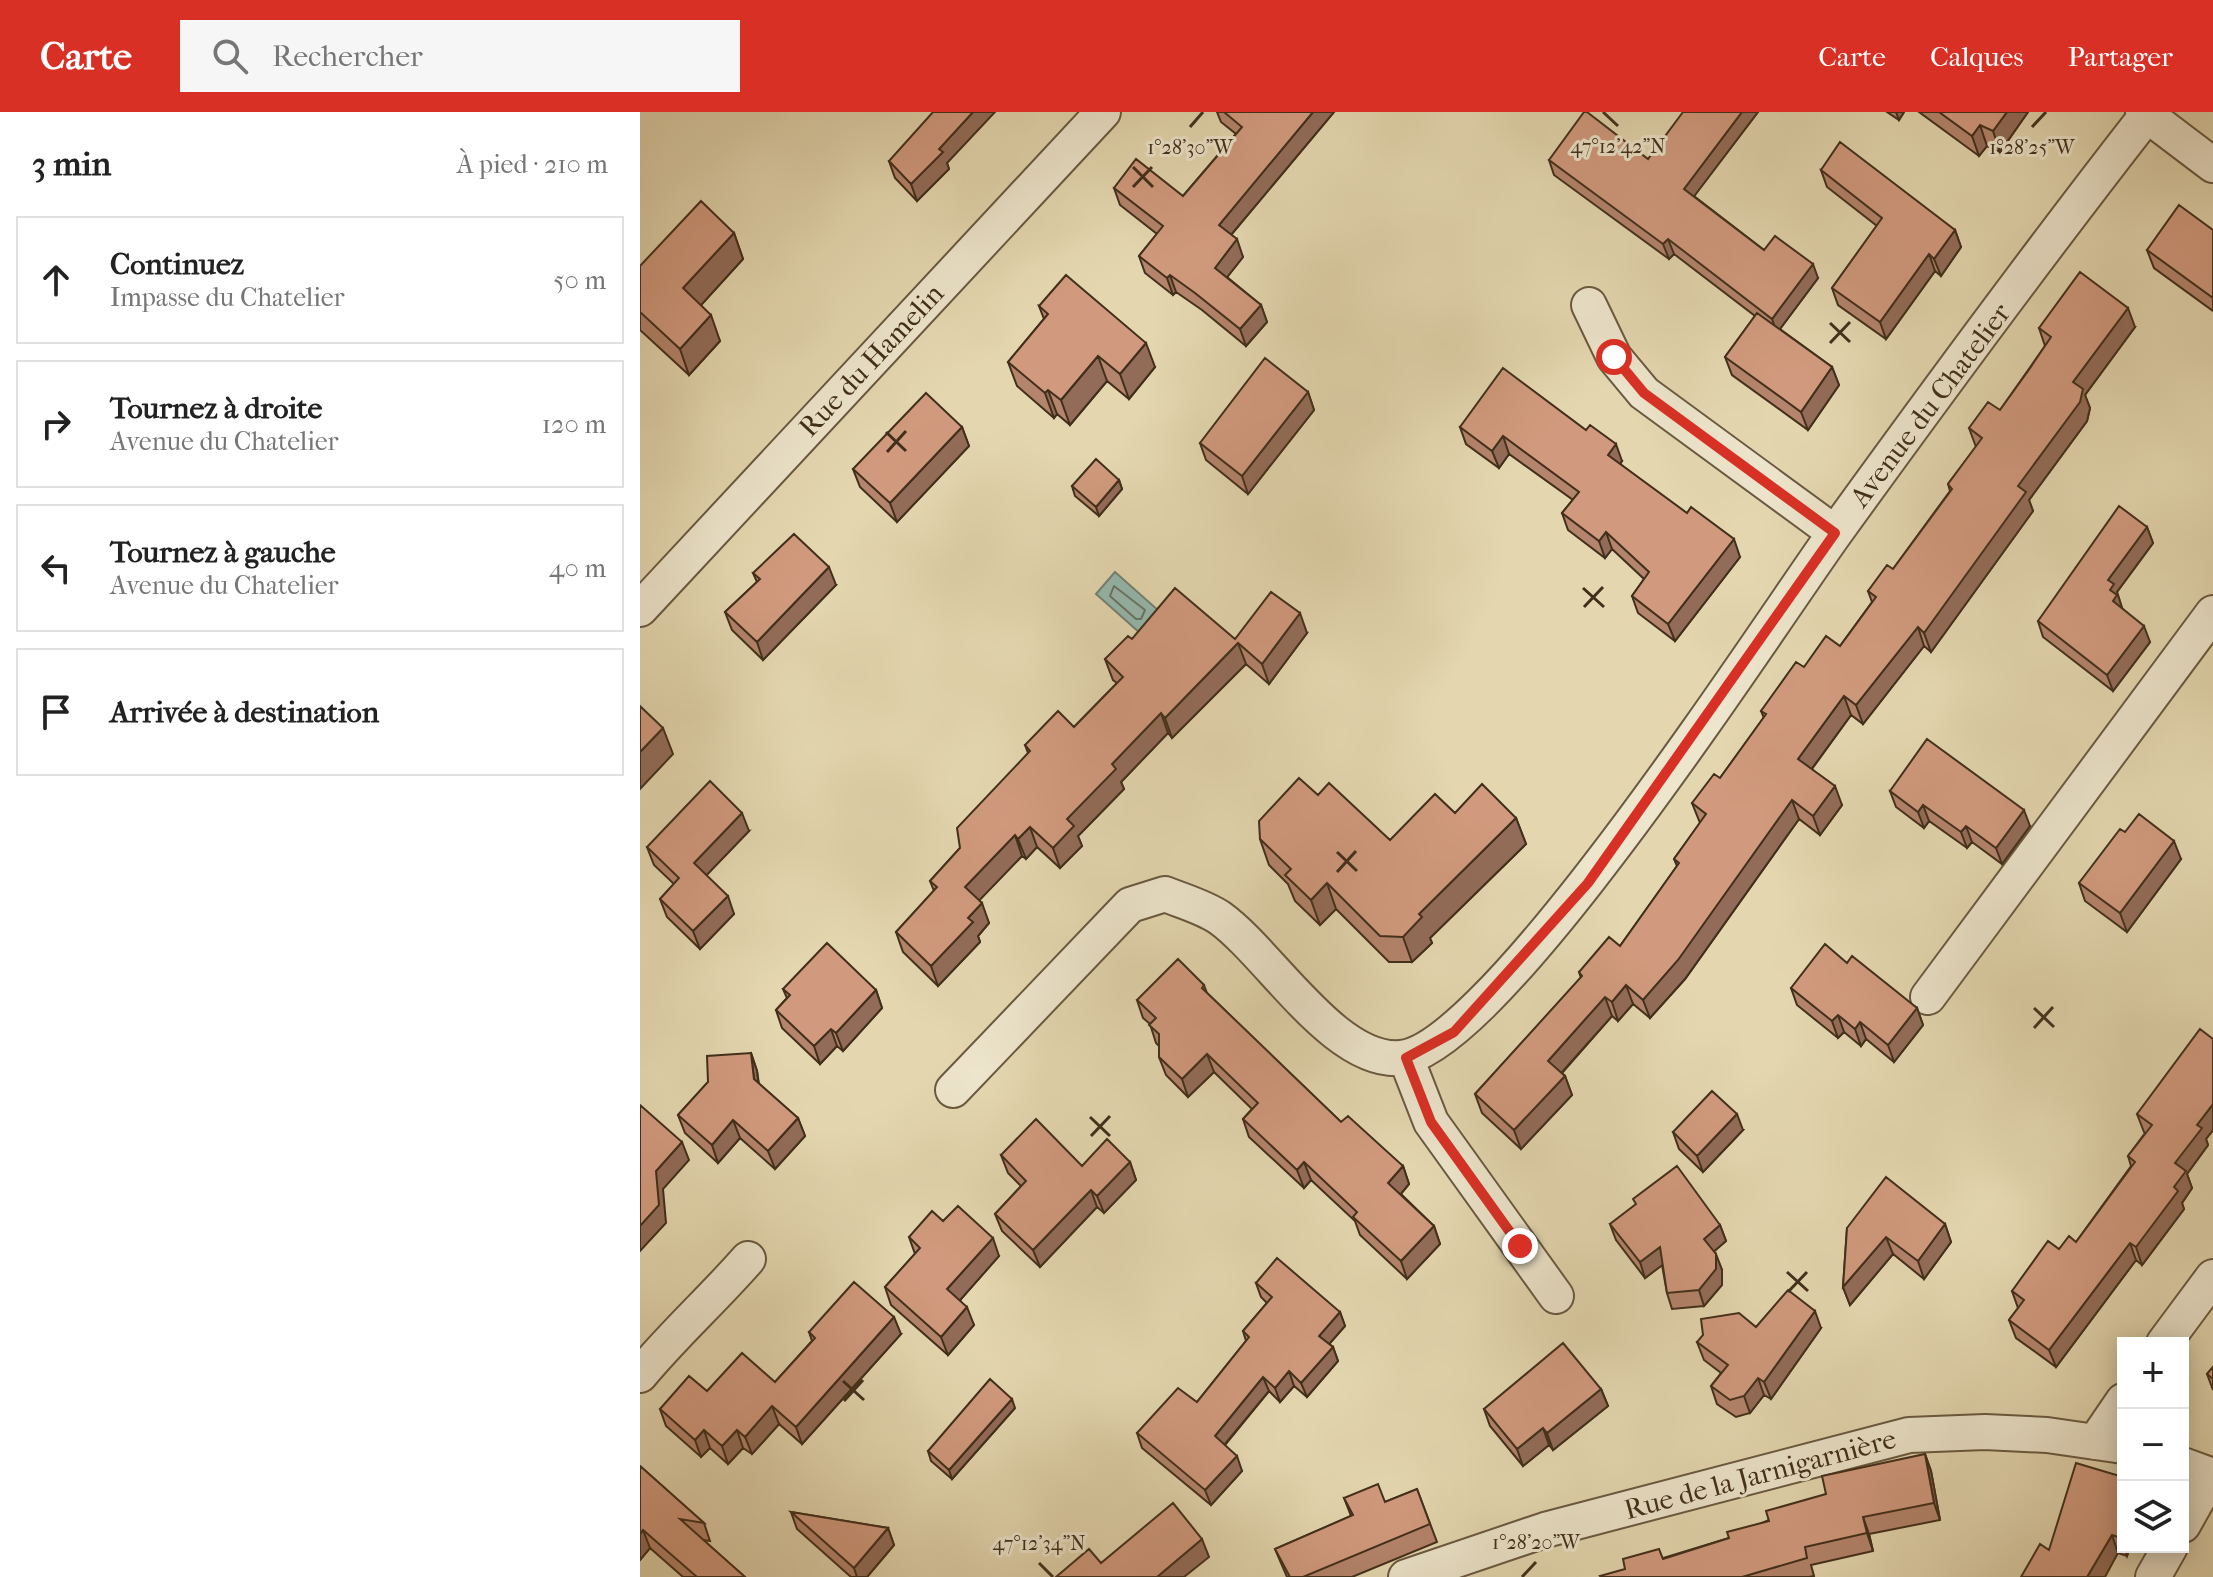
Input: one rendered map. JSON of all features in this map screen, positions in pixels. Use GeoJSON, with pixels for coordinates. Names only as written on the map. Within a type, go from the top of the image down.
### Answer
{"type":"FeatureCollection","features":[{"type":"Feature","properties":{"kind":"street","name":"Rue du Hamelin"},"geometry":{"type":"LineString","coordinates":[[640,609],[1103,112]]}},
{"type":"Feature","properties":{"kind":"street"},"geometry":{"type":"LineString","coordinates":[[2147,113],[2213,165]]}},
{"type":"Feature","properties":{"kind":"street","name":"Avenue du Chatelier"},"geometry":{"type":"LineString","coordinates":[[1406,1058],[1454,1032],[1588,883],[1835,533],[2147,113]]}},
{"type":"Feature","properties":{"kind":"street"},"geometry":{"type":"LineString","coordinates":[[1589,305],[1614,357],[1644,393],[1835,533]]}},
{"type":"Feature","properties":{"kind":"street"},"geometry":{"type":"LineString","coordinates":[[1928,997],[2213,613]]}},
{"type":"Feature","properties":{"kind":"street"},"geometry":{"type":"LineString","coordinates":[[953,1090],[1130,905],[1165,894],[1219,918],[1344,1039],[1381,1057],[1406,1058],[1431,1122],[1556,1296]]}},
{"type":"Feature","properties":{"kind":"street"},"geometry":{"type":"LineString","coordinates":[[640,1375],[681,1326],[748,1259]]}},
{"type":"Feature","properties":{"kind":"street"},"geometry":{"type":"LineString","coordinates":[[2168,1337],[2213,1277]]}},
{"type":"Feature","properties":{"kind":"street"},"geometry":{"type":"LineString","coordinates":[[2109,1444],[2120,1409]]}},
{"type":"Feature","properties":{"kind":"street","name":"Rue de la Jarnigarnière"},"geometry":{"type":"LineString","coordinates":[[1406,1577],[1545,1530],[1909,1435],[1985,1432],[2109,1444]]}},
{"type":"Feature","properties":{"kind":"street"},"geometry":{"type":"LineString","coordinates":[[2189,1508],[2202,1472]]}},
{"type":"Feature","properties":{"kind":"street"},"geometry":{"type":"LineString","coordinates":[[2153,1577],[2167,1553]]}},
{"type":"Feature","properties":{"kind":"water"},"geometry":{"type":"Polygon","coordinates":[[[1115,572],[1159,611],[1140,633],[1096,594],[1115,572]]]}},
{"type":"Feature","properties":{"kind":"building"},"geometry":{"type":"Polygon","coordinates":[[[933,112],[973,112],[939,149],[943,152],[911,184],[889,161],[933,112]]]}},
{"type":"Feature","properties":{"kind":"building"},"geometry":{"type":"Polygon","coordinates":[[[1224,112],[1313,112],[1219,225],[1237,239],[1215,268],[1261,305],[1240,329],[1195,293],[1170,275],[1167,278],[1139,256],[1163,226],[1114,188],[1136,159],[1183,196],[1242,127],[1224,112]]]}},
{"type":"Feature","properties":{"kind":"building"},"geometry":{"type":"Polygon","coordinates":[[[1584,112],[1648,159],[1683,112],[1742,112],[1684,189],[1764,250],[1775,236],[1813,264],[1772,319],[1668,239],[1663,244],[1549,160],[1584,112]]]}},
{"type":"Feature","properties":{"kind":"building"},"geometry":{"type":"Polygon","coordinates":[[[1939,112],[2007,112],[1993,131],[1980,125],[1972,136],[1939,112]]]}},
{"type":"Feature","properties":{"kind":"building"},"geometry":{"type":"Polygon","coordinates":[[[1840,142],[1955,230],[1934,259],[1929,254],[1880,322],[1832,288],[1882,218],[1821,170],[1840,142]]]}},
{"type":"Feature","properties":{"kind":"building"},"geometry":{"type":"Polygon","coordinates":[[[701,201],[734,233],[683,288],[711,315],[680,349],[640,312],[640,266],[701,201]]]}},
{"type":"Feature","properties":{"kind":"building"},"geometry":{"type":"Polygon","coordinates":[[[2179,205],[2213,230],[2213,298],[2147,250],[2179,205]]]}},
{"type":"Feature","properties":{"kind":"building"},"geometry":{"type":"Polygon","coordinates":[[[2080,272],[2128,308],[2073,382],[2083,389],[2080,402],[2018,486],[2026,492],[1924,633],[1918,627],[1856,705],[1844,696],[1798,759],[1835,786],[1813,816],[1792,800],[1678,960],[1643,1000],[1626,985],[1612,1002],[1605,997],[1548,1061],[1565,1076],[1514,1130],[1475,1094],[1582,976],[1579,972],[1609,937],[1620,946],[1679,863],[1674,859],[1706,814],[1692,803],[1714,774],[1720,778],[1766,714],[1761,711],[1796,662],[1804,667],[1826,636],[1840,646],[1876,597],[1868,591],[1887,565],[1893,569],[1952,489],[1948,484],[1982,438],[1969,428],[1988,402],[2000,410],[2028,371],[2051,337],[2039,328],[2080,272]]]}},
{"type":"Feature","properties":{"kind":"building"},"geometry":{"type":"Polygon","coordinates":[[[1066,275],[1146,343],[1120,374],[1098,356],[1061,400],[1048,390],[1045,393],[1008,362],[1048,314],[1039,306],[1066,275]]]}},
{"type":"Feature","properties":{"kind":"building"},"geometry":{"type":"Polygon","coordinates":[[[1757,313],[1832,367],[1801,412],[1725,357],[1757,313]]]}},
{"type":"Feature","properties":{"kind":"building"},"geometry":{"type":"Polygon","coordinates":[[[1265,358],[1308,392],[1242,476],[1200,443],[1265,358]]]}},
{"type":"Feature","properties":{"kind":"building"},"geometry":{"type":"Polygon","coordinates":[[[1503,368],[1586,430],[1590,425],[1616,444],[1608,455],[1687,513],[1691,507],[1734,539],[1668,624],[1632,596],[1649,572],[1606,532],[1599,541],[1562,513],[1579,492],[1503,436],[1492,451],[1460,427],[1503,368]]]}},
{"type":"Feature","properties":{"kind":"building"},"geometry":{"type":"Polygon","coordinates":[[[926,393],[962,427],[890,503],[853,469],[926,393]]]}},
{"type":"Feature","properties":{"kind":"building"},"geometry":{"type":"Polygon","coordinates":[[[1096,459],[1119,480],[1096,507],[1072,486],[1096,459]]]}},
{"type":"Feature","properties":{"kind":"building"},"geometry":{"type":"Polygon","coordinates":[[[2119,506],[2147,527],[2108,580],[2114,584],[2110,590],[2117,595],[2113,601],[2144,626],[2107,675],[2038,621],[2119,506]]]}},
{"type":"Feature","properties":{"kind":"building"},"geometry":{"type":"Polygon","coordinates":[[[794,534],[829,567],[757,642],[725,612],[760,579],[753,573],[794,534]]]}},
{"type":"Feature","properties":{"kind":"building"},"geometry":{"type":"Polygon","coordinates":[[[1175,588],[1235,639],[1271,592],[1300,613],[1262,664],[1238,643],[1165,718],[1161,713],[1112,764],[1116,769],[1067,819],[1074,826],[1053,848],[1030,827],[1018,839],[1015,835],[965,887],[982,903],[968,918],[973,922],[931,966],[896,932],[937,887],[930,881],[960,848],[957,828],[1030,751],[1025,745],[1058,711],[1074,727],[1123,677],[1105,659],[1128,636],[1132,639],[1175,588]]]}},
{"type":"Feature","properties":{"kind":"building"},"geometry":{"type":"Polygon","coordinates":[[[640,706],[663,728],[640,752],[640,706]]]}},
{"type":"Feature","properties":{"kind":"building"},"geometry":{"type":"Polygon","coordinates":[[[1927,739],[2024,810],[1996,848],[1966,826],[1961,832],[1923,805],[1918,812],[1890,791],[1927,739]]]}},
{"type":"Feature","properties":{"kind":"building"},"geometry":{"type":"Polygon","coordinates":[[[1299,778],[1318,795],[1329,783],[1390,840],[1435,794],[1455,813],[1482,784],[1516,818],[1419,914],[1422,917],[1403,937],[1380,936],[1327,883],[1311,900],[1285,875],[1291,869],[1260,839],[1259,821],[1299,778]]]}},
{"type":"Feature","properties":{"kind":"building"},"geometry":{"type":"Polygon","coordinates":[[[710,781],[742,813],[694,863],[728,896],[693,931],[660,899],[679,878],[647,847],[710,781]]]}},
{"type":"Feature","properties":{"kind":"building"},"geometry":{"type":"Polygon","coordinates":[[[2139,814],[2174,841],[2120,913],[2079,883],[2120,829],[2125,832],[2139,814]]]}},
{"type":"Feature","properties":{"kind":"building"},"geometry":{"type":"Polygon","coordinates":[[[827,943],[876,990],[836,1033],[831,1029],[814,1046],[776,1010],[790,995],[783,989],[827,943]]]}},
{"type":"Feature","properties":{"kind":"building"},"geometry":{"type":"Polygon","coordinates":[[[1825,944],[1847,963],[1852,956],[1917,1008],[1888,1045],[1860,1022],[1855,1029],[1838,1015],[1832,1021],[1791,988],[1825,944]]]}},
{"type":"Feature","properties":{"kind":"building"},"geometry":{"type":"Polygon","coordinates":[[[1178,959],[1204,985],[1202,988],[1341,1122],[1348,1116],[1403,1166],[1388,1183],[1434,1226],[1401,1261],[1353,1217],[1357,1212],[1304,1162],[1297,1170],[1243,1119],[1258,1103],[1207,1054],[1182,1079],[1159,1057],[1159,1034],[1149,1025],[1156,1018],[1137,1000],[1178,959]]]}},
{"type":"Feature","properties":{"kind":"building"},"geometry":{"type":"Polygon","coordinates":[[[2200,1029],[2213,1039],[2213,1104],[2197,1125],[2202,1128],[2175,1163],[2186,1171],[2174,1187],[2178,1191],[2136,1247],[2130,1243],[2049,1350],[2009,1320],[2024,1300],[2012,1291],[2048,1241],[2059,1249],[2069,1236],[2076,1242],[2135,1162],[2128,1156],[2152,1125],[2137,1114],[2200,1029]]]}},
{"type":"Feature","properties":{"kind":"building"},"geometry":{"type":"Polygon","coordinates":[[[751,1053],[754,1079],[798,1118],[768,1151],[733,1120],[712,1145],[678,1115],[708,1082],[707,1056],[751,1053]]]}},
{"type":"Feature","properties":{"kind":"building"},"geometry":{"type":"Polygon","coordinates":[[[1712,1091],[1737,1114],[1697,1156],[1673,1132],[1712,1091]]]}},
{"type":"Feature","properties":{"kind":"building"},"geometry":{"type":"Polygon","coordinates":[[[640,1105],[682,1142],[656,1171],[659,1205],[640,1226],[640,1105]]]}},
{"type":"Feature","properties":{"kind":"building"},"geometry":{"type":"Polygon","coordinates":[[[1036,1119],[1082,1166],[1107,1139],[1130,1162],[1097,1196],[1091,1190],[1033,1250],[995,1214],[1026,1181],[1001,1155],[1036,1119]]]}},
{"type":"Feature","properties":{"kind":"building"},"geometry":{"type":"Polygon","coordinates":[[[1677,1166],[1720,1225],[1704,1239],[1716,1254],[1716,1269],[1699,1290],[1667,1293],[1660,1247],[1640,1262],[1610,1224],[1636,1204],[1633,1199],[1677,1166]]]}},
{"type":"Feature","properties":{"kind":"building"},"geometry":{"type":"Polygon","coordinates":[[[1886,1177],[1945,1224],[1918,1261],[1886,1237],[1843,1287],[1847,1228],[1886,1177]]]}},
{"type":"Feature","properties":{"kind":"building"},"geometry":{"type":"Polygon","coordinates":[[[958,1206],[993,1238],[947,1289],[967,1307],[941,1337],[885,1287],[920,1248],[909,1237],[932,1211],[943,1221],[958,1206]]]}},
{"type":"Feature","properties":{"kind":"building"},"geometry":{"type":"Polygon","coordinates":[[[1277,1258],[1340,1312],[1319,1336],[1333,1347],[1301,1383],[1289,1371],[1275,1388],[1263,1377],[1215,1436],[1237,1456],[1205,1490],[1137,1433],[1178,1388],[1197,1402],[1249,1337],[1243,1331],[1272,1297],[1256,1283],[1277,1258]]]}},
{"type":"Feature","properties":{"kind":"building"},"geometry":{"type":"Polygon","coordinates":[[[854,1282],[894,1317],[796,1427],[772,1406],[745,1437],[737,1430],[722,1446],[704,1430],[695,1440],[660,1409],[689,1376],[707,1391],[742,1353],[775,1382],[815,1338],[809,1332],[854,1282]]]}},
{"type":"Feature","properties":{"kind":"building"},"geometry":{"type":"Polygon","coordinates":[[[1788,1290],[1815,1311],[1764,1382],[1758,1378],[1744,1396],[1730,1400],[1711,1386],[1728,1365],[1697,1342],[1703,1335],[1701,1319],[1739,1313],[1756,1327],[1788,1290]]]}},
{"type":"Feature","properties":{"kind":"building"},"geometry":{"type":"Polygon","coordinates":[[[1563,1343],[1601,1389],[1547,1433],[1543,1428],[1517,1449],[1484,1409],[1563,1343]]]}},
{"type":"Feature","properties":{"kind":"building"},"geometry":{"type":"Polygon","coordinates":[[[990,1379],[1012,1399],[949,1470],[928,1451],[990,1379]]]}},
{"type":"Feature","properties":{"kind":"building"},"geometry":{"type":"Polygon","coordinates":[[[1925,1454],[1934,1503],[1863,1517],[1867,1533],[1805,1547],[1807,1558],[1742,1577],[1600,1576],[1625,1569],[1623,1559],[1659,1549],[1663,1559],[1729,1538],[1727,1532],[1769,1521],[1766,1511],[1826,1494],[1822,1476],[1925,1454]]]}},
{"type":"Feature","properties":{"kind":"building"},"geometry":{"type":"Polygon","coordinates":[[[2076,1463],[2117,1475],[2117,1537],[2112,1535],[2087,1577],[2021,1577],[2040,1544],[2049,1550],[2076,1463]]]}},
{"type":"Feature","properties":{"kind":"building"},"geometry":{"type":"Polygon","coordinates":[[[640,1466],[704,1523],[680,1519],[745,1577],[697,1577],[643,1530],[640,1534],[640,1466]]]}},
{"type":"Feature","properties":{"kind":"building"},"geometry":{"type":"Polygon","coordinates":[[[1378,1484],[1385,1502],[1417,1489],[1430,1524],[1303,1577],[1290,1577],[1275,1549],[1353,1515],[1344,1498],[1378,1484]]]}},
{"type":"Feature","properties":{"kind":"building"},"geometry":{"type":"Polygon","coordinates":[[[1173,1503],[1202,1539],[1157,1577],[1056,1577],[1089,1549],[1101,1563],[1173,1503]]]}},
{"type":"Feature","properties":{"kind":"building"},"geometry":{"type":"Polygon","coordinates":[[[791,1512],[888,1528],[854,1568],[791,1512]]]}},
{"type":"Feature","properties":{"kind":"route"},"geometry":{"type":"LineString","coordinates":[[1520,1246],[1431,1122],[1406,1058],[1454,1032],[1588,883],[1835,533],[1644,393],[1614,357]]}}]}
